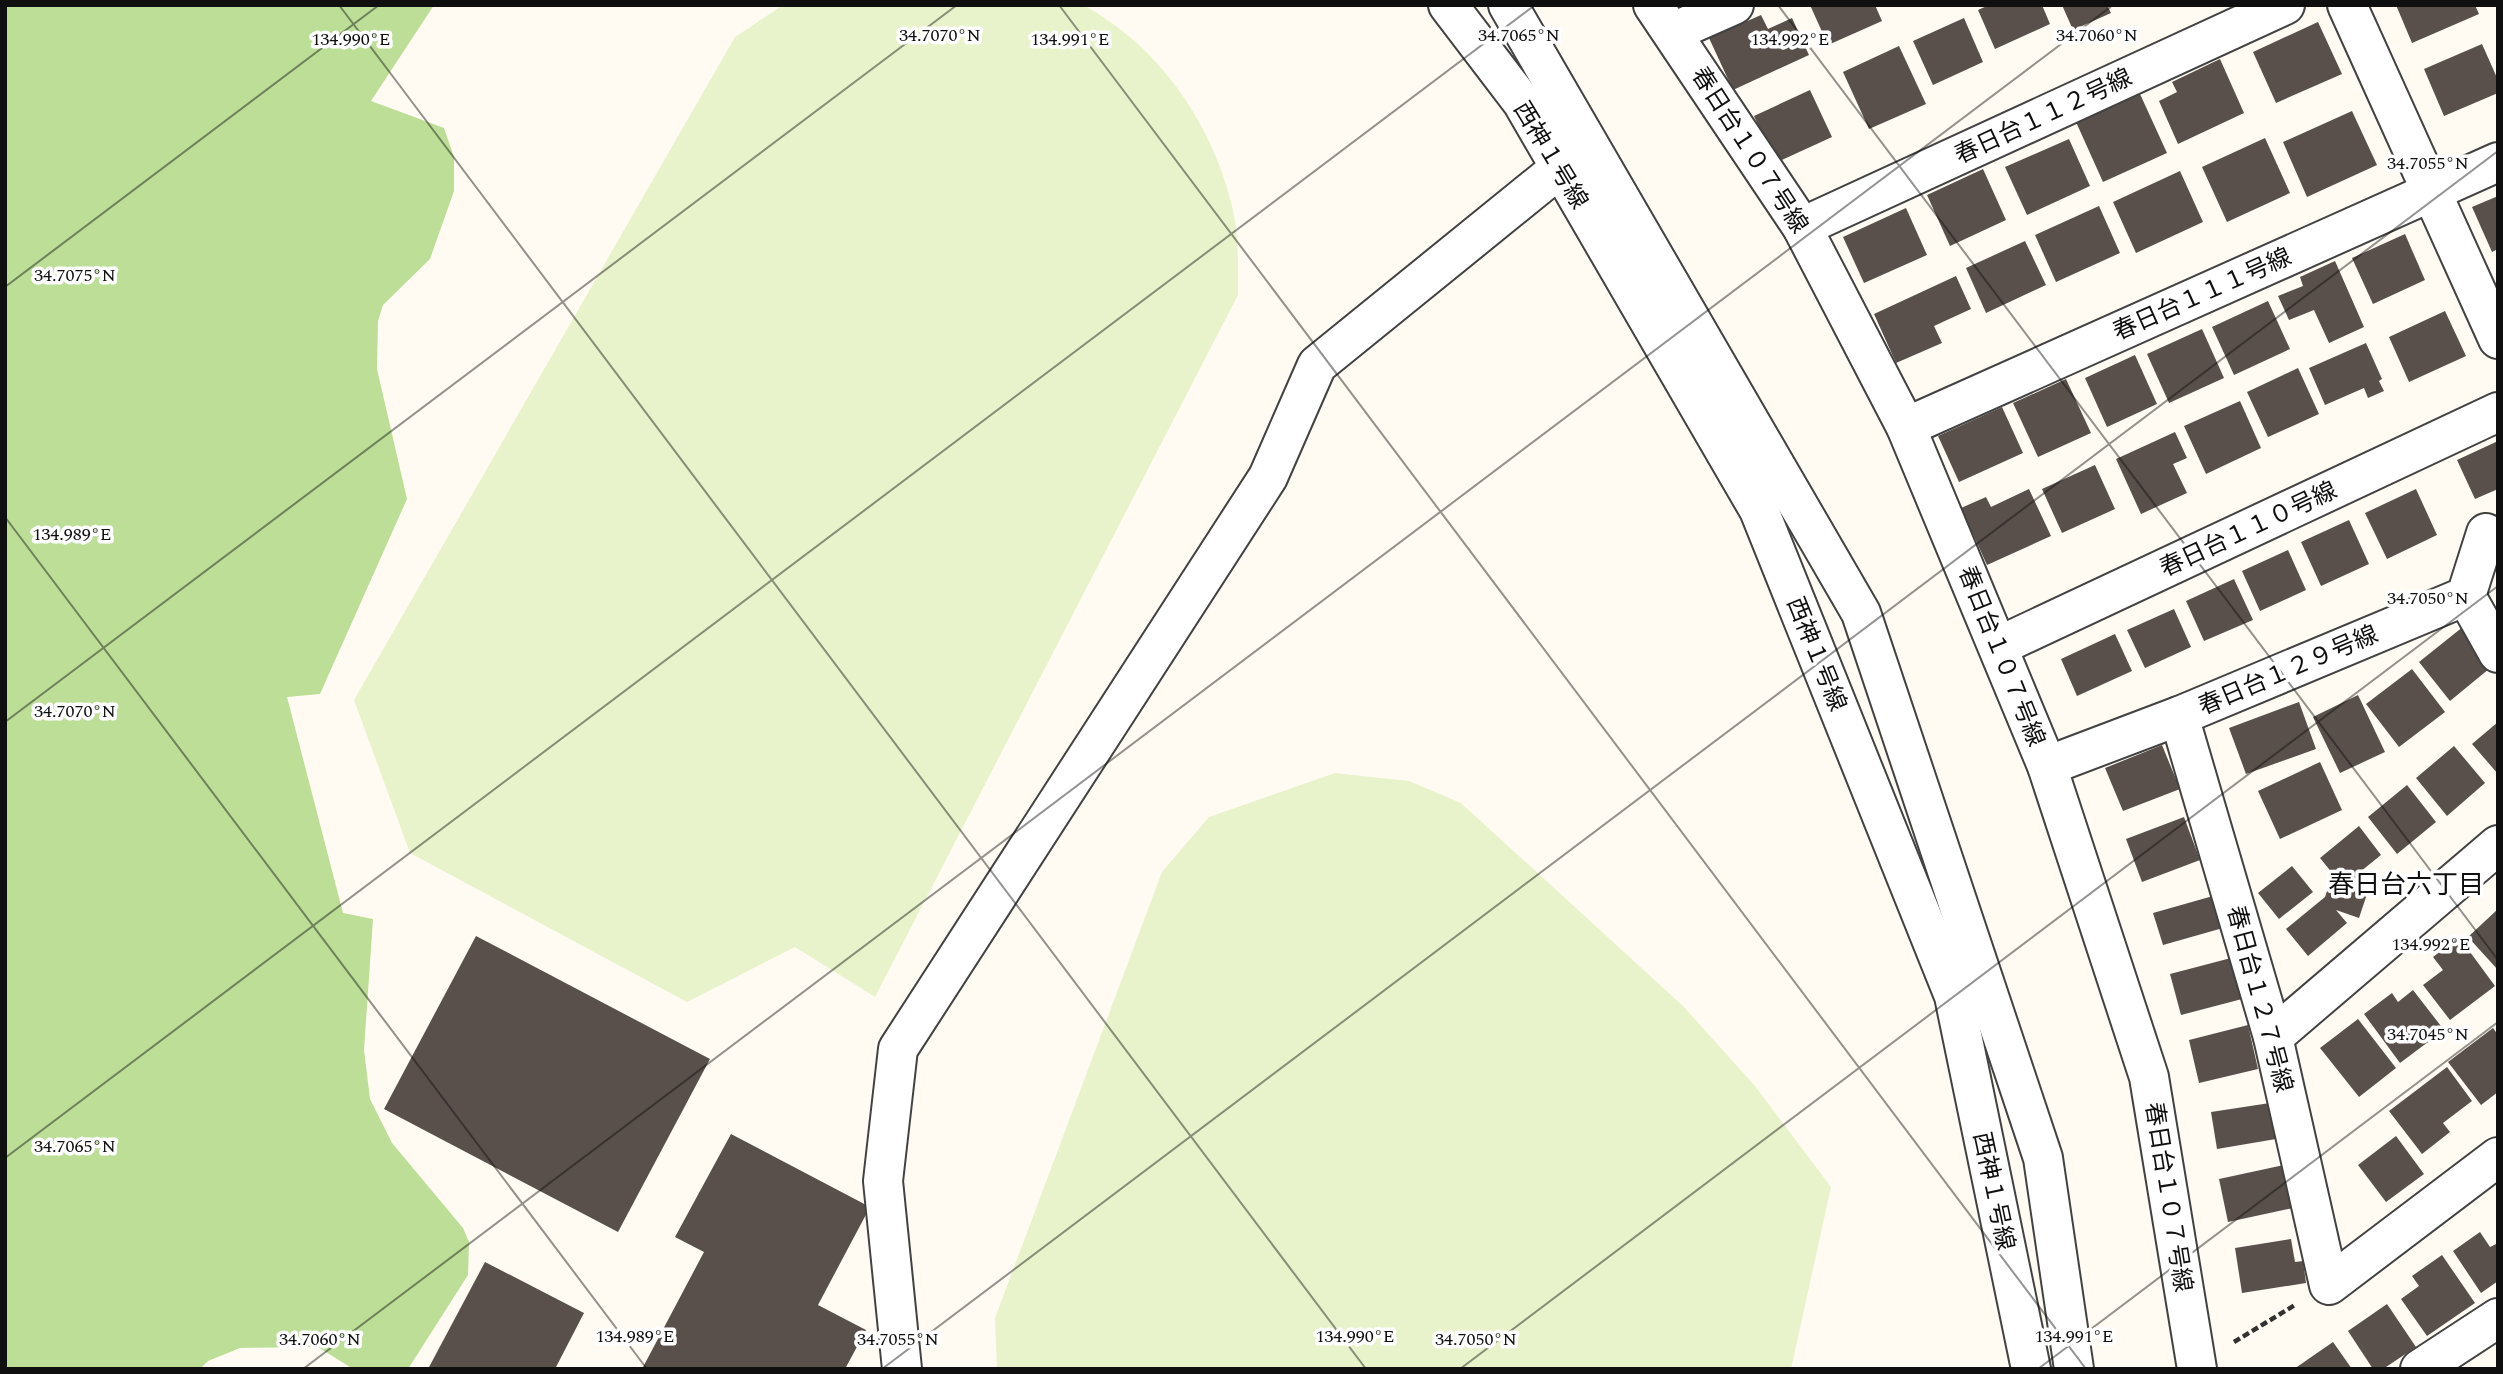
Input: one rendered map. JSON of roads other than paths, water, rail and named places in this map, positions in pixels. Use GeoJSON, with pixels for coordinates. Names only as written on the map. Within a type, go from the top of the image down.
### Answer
{"type":"FeatureCollection","features":[{"type":"Feature","properties":{"kind":"street","name":"西神１号線"},"geometry":{"type":"LineString","coordinates":[[1448,5],[1522,102],[1759,510],[1954,996],[2031,1369]]}},
{"type":"Feature","properties":{"kind":"street","name":"西神１号線"},"geometry":{"type":"LineString","coordinates":[[1508,5],[1861,613],[2043,1158],[2074,1369]]}},
{"type":"Feature","properties":{"kind":"street"},"geometry":{"type":"LineString","coordinates":[[1663,19],[1734,5]]}},
{"type":"Feature","properties":{"kind":"street","name":"春日台１１２号線"},"geometry":{"type":"LineString","coordinates":[[1802,227],[2285,5]]}},
{"type":"Feature","properties":{"kind":"street"},"geometry":{"type":"LineString","coordinates":[[2347,5],[2498,339]]}},
{"type":"Feature","properties":{"kind":"street","name":"春日台１０７号線"},"geometry":{"type":"LineString","coordinates":[[1663,19],[1802,227],[1906,427],[2047,766],[2149,1076],[2197,1366]]}},
{"type":"Feature","properties":{"kind":"street","name":"春日台１１１号線"},"geometry":{"type":"LineString","coordinates":[[1906,427],[2498,162]]}},
{"type":"Feature","properties":{"kind":"street"},"geometry":{"type":"LineString","coordinates":[[902,1369],[883,1181],[898,1049],[1268,477],[1317,365],[1560,167]]}},
{"type":"Feature","properties":{"kind":"street","name":"春日台１１０号線"},"geometry":{"type":"LineString","coordinates":[[1999,646],[2498,412]]}},
{"type":"Feature","properties":{"kind":"street"},"geometry":{"type":"LineString","coordinates":[[2486,533],[2466,596],[2498,653]]}},
{"type":"Feature","properties":{"kind":"street","name":"春日台１２９号線"},"geometry":{"type":"LineString","coordinates":[[2047,766],[2179,716],[2466,596]]}},
{"type":"Feature","properties":{"kind":"street","name":"春日台１２７号線"},"geometry":{"type":"LineString","coordinates":[[2179,716],[2273,1037],[2329,1285],[2498,1157]]}},
{"type":"Feature","properties":{"kind":"street"},"geometry":{"type":"LineString","coordinates":[[2273,1037],[2498,845]]}},
{"type":"Feature","properties":{"kind":"street"},"geometry":{"type":"LineString","coordinates":[[2420,1369],[2498,1318]]}},
{"type":"Feature","properties":{"kind":"district","name":"春日台六丁目"},"geometry":{"type":"Point","coordinates":[2406,884]}}]}
